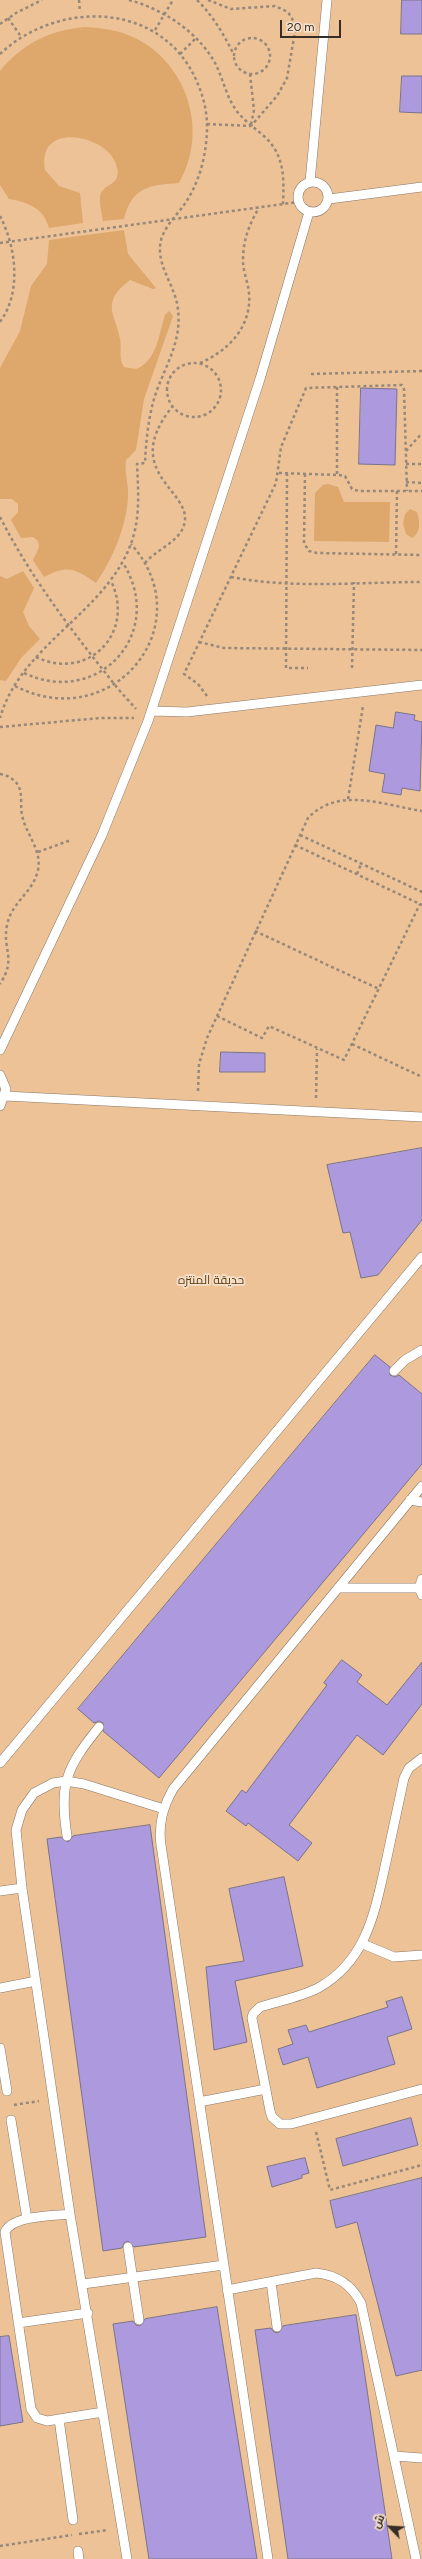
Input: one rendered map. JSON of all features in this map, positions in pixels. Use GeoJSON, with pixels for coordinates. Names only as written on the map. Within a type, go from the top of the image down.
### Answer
{"type":"FeatureCollection","features":[{"type":"Feature","properties":{"kind":"lane"},"geometry":{"type":"LineString","coordinates":[[309,212],[299,202],[299,192],[310,182],[327,0]]}},
{"type":"Feature","properties":{"kind":"lane"},"geometry":{"type":"LineString","coordinates":[[309,212],[320,211],[327,204],[329,199],[324,186],[310,182]]}},
{"type":"Feature","properties":{"kind":"lane"},"geometry":{"type":"LineString","coordinates":[[329,199],[422,187]]}},
{"type":"Feature","properties":{"kind":"lane"},"geometry":{"type":"LineString","coordinates":[[0,1050],[102,835],[148,721],[260,379],[309,212]]}},
{"type":"Feature","properties":{"kind":"lane"},"geometry":{"type":"LineString","coordinates":[[152,710],[175,713],[422,685]]}},
{"type":"Feature","properties":{"kind":"lane"},"geometry":{"type":"LineString","coordinates":[[0,1075],[5,1083],[5,1096],[0,1106]]}},
{"type":"Feature","properties":{"kind":"lane"},"geometry":{"type":"LineString","coordinates":[[5,1096],[422,1117]]}},
{"type":"Feature","properties":{"kind":"lane"},"geometry":{"type":"LineString","coordinates":[[0,1763],[422,1257]]}},
{"type":"Feature","properties":{"kind":"lane"},"geometry":{"type":"LineString","coordinates":[[394,1371],[405,1360],[422,1350]]}},
{"type":"Feature","properties":{"kind":"lane"},"geometry":{"type":"LineString","coordinates":[[268,2559],[161,1845],[160,1824],[164,1809],[173,1789],[422,1486]]}},
{"type":"Feature","properties":{"kind":"lane"},"geometry":{"type":"LineString","coordinates":[[410,1500],[422,1502]]}},
{"type":"Feature","properties":{"kind":"lane"},"geometry":{"type":"LineString","coordinates":[[338,1588],[421,1588]]}},
{"type":"Feature","properties":{"kind":"lane"},"geometry":{"type":"LineString","coordinates":[[67,1836],[64,1808],[66,1781],[74,1759],[99,1727]]}},
{"type":"Feature","properties":{"kind":"lane"},"geometry":{"type":"LineString","coordinates":[[422,1758],[409,1768],[404,1778],[375,1914],[363,1944],[350,1962],[330,1980],[317,1989],[260,2007],[253,2014],[253,2023],[272,2117],[276,2121],[286,2125],[422,2089]]}},
{"type":"Feature","properties":{"kind":"lane"},"geometry":{"type":"LineString","coordinates":[[127,2559],[88,2313],[70,2214],[22,1888],[16,1830],[22,1810],[27,1801],[43,1787],[66,1781],[84,1784],[164,1809]]}},
{"type":"Feature","properties":{"kind":"lane"},"geometry":{"type":"LineString","coordinates":[[0,1891],[22,1888]]}},
{"type":"Feature","properties":{"kind":"lane"},"geometry":{"type":"LineString","coordinates":[[363,1944],[394,1957],[422,1955]]}},
{"type":"Feature","properties":{"kind":"lane"},"geometry":{"type":"LineString","coordinates":[[0,1988],[36,1981]]}},
{"type":"Feature","properties":{"kind":"lane"},"geometry":{"type":"LineString","coordinates":[[0,2048],[7,2091]]}},
{"type":"Feature","properties":{"kind":"lane"},"geometry":{"type":"LineString","coordinates":[[199,2102],[266,2089]]}},
{"type":"Feature","properties":{"kind":"lane"},"geometry":{"type":"LineString","coordinates":[[11,2120],[27,2219]]}},
{"type":"Feature","properties":{"kind":"lane"},"geometry":{"type":"LineString","coordinates":[[70,2214],[27,2219],[12,2223],[5,2232],[33,2414],[41,2420],[59,2419],[103,2412]]}},
{"type":"Feature","properties":{"kind":"lane"},"geometry":{"type":"LineString","coordinates":[[128,2247],[139,2320]]}},
{"type":"Feature","properties":{"kind":"lane"},"geometry":{"type":"LineString","coordinates":[[83,2284],[224,2265]]}},
{"type":"Feature","properties":{"kind":"lane"},"geometry":{"type":"LineString","coordinates":[[227,2290],[316,2273],[325,2274],[343,2281],[356,2294],[361,2303],[416,2559]]}},
{"type":"Feature","properties":{"kind":"lane"},"geometry":{"type":"LineString","coordinates":[[271,2282],[277,2327]]}},
{"type":"Feature","properties":{"kind":"lane"},"geometry":{"type":"LineString","coordinates":[[18,2323],[88,2313]]}},
{"type":"Feature","properties":{"kind":"lane"},"geometry":{"type":"LineString","coordinates":[[59,2419],[73,2520]]}},
{"type":"Feature","properties":{"kind":"lane"},"geometry":{"type":"LineString","coordinates":[[394,2456],[422,2458]]}},
{"type":"Feature","properties":{"kind":"path"},"geometry":{"type":"LineString","coordinates":[[0,24],[8,18],[42,0]]}},
{"type":"Feature","properties":{"kind":"path"},"geometry":{"type":"LineString","coordinates":[[79,0],[80,12]]}},
{"type":"Feature","properties":{"kind":"path"},"geometry":{"type":"LineString","coordinates":[[129,0],[164,16],[196,38],[215,63],[236,110],[270,143],[281,160],[284,174],[284,204]]}},
{"type":"Feature","properties":{"kind":"path"},"geometry":{"type":"LineString","coordinates":[[155,31],[173,0]]}},
{"type":"Feature","properties":{"kind":"path"},"geometry":{"type":"LineString","coordinates":[[197,0],[210,12],[222,30],[233,53],[237,66],[241,71],[250,74],[261,72],[269,62],[269,48],[259,39],[246,38],[240,41],[233,53]]}},
{"type":"Feature","properties":{"kind":"path"},"geometry":{"type":"LineString","coordinates":[[208,0],[231,9],[275,6],[288,12],[294,22],[295,32],[286,78],[277,96],[251,126]]}},
{"type":"Feature","properties":{"kind":"path"},"geometry":{"type":"LineString","coordinates":[[74,13],[88,12]]}},
{"type":"Feature","properties":{"kind":"path"},"geometry":{"type":"LineString","coordinates":[[102,12],[114,14]]}},
{"type":"Feature","properties":{"kind":"path"},"geometry":{"type":"LineString","coordinates":[[0,718],[16,686],[36,657],[111,581],[123,563],[131,544],[138,509],[137,464],[145,463],[149,423],[162,377],[177,341],[179,325],[178,309],[160,258],[161,239],[172,220],[194,189],[200,172],[208,124],[200,90],[180,54],[155,31],[119,15]]}},
{"type":"Feature","properties":{"kind":"path"},"geometry":{"type":"LineString","coordinates":[[8,18],[20,35]]}},
{"type":"Feature","properties":{"kind":"path"},"geometry":{"type":"LineString","coordinates":[[0,54],[20,35],[52,19]]}},
{"type":"Feature","properties":{"kind":"path"},"geometry":{"type":"LineString","coordinates":[[180,54],[196,38]]}},
{"type":"Feature","properties":{"kind":"path"},"geometry":{"type":"LineString","coordinates":[[250,74],[254,110],[251,126]]}},
{"type":"Feature","properties":{"kind":"path"},"geometry":{"type":"LineString","coordinates":[[208,124],[251,126]]}},
{"type":"Feature","properties":{"kind":"path"},"geometry":{"type":"LineString","coordinates":[[0,243],[299,202]]}},
{"type":"Feature","properties":{"kind":"path"},"geometry":{"type":"LineString","coordinates":[[200,364],[214,372],[219,379],[221,396],[218,404],[206,415],[197,418],[181,414],[172,407],[167,394],[170,379],[176,370],[183,366],[200,364],[211,359],[230,345],[245,322],[250,295],[245,273],[243,250],[249,226],[260,208]]}},
{"type":"Feature","properties":{"kind":"path"},"geometry":{"type":"LineString","coordinates":[[0,216],[11,242],[14,269],[12,302],[0,322]]}},
{"type":"Feature","properties":{"kind":"path"},"geometry":{"type":"LineString","coordinates":[[311,374],[422,371]]}},
{"type":"Feature","properties":{"kind":"path"},"geometry":{"type":"LineString","coordinates":[[162,377],[170,379]]}},
{"type":"Feature","properties":{"kind":"path"},"geometry":{"type":"LineString","coordinates":[[215,708],[198,684],[184,674],[278,473],[281,447],[306,388],[402,386],[404,389],[407,491]]}},
{"type":"Feature","properties":{"kind":"path"},"geometry":{"type":"LineString","coordinates":[[337,387],[337,475]]}},
{"type":"Feature","properties":{"kind":"path"},"geometry":{"type":"LineString","coordinates":[[145,563],[160,549],[176,538],[185,522],[182,504],[161,479],[154,462],[157,433],[172,407]]}},
{"type":"Feature","properties":{"kind":"path"},"geometry":{"type":"LineString","coordinates":[[406,451],[422,433]]}},
{"type":"Feature","properties":{"kind":"path"},"geometry":{"type":"LineString","coordinates":[[406,464],[422,464]]}},
{"type":"Feature","properties":{"kind":"path"},"geometry":{"type":"LineString","coordinates":[[278,473],[345,476],[349,486],[355,491],[422,491]]}},
{"type":"Feature","properties":{"kind":"path"},"geometry":{"type":"LineString","coordinates":[[287,473],[286,668],[308,668]]}},
{"type":"Feature","properties":{"kind":"path"},"geometry":{"type":"LineString","coordinates":[[305,474],[304,543],[309,551],[317,553],[422,555]]}},
{"type":"Feature","properties":{"kind":"path"},"geometry":{"type":"LineString","coordinates":[[406,482],[422,483]]}},
{"type":"Feature","properties":{"kind":"path"},"geometry":{"type":"LineString","coordinates":[[396,554],[397,491]]}},
{"type":"Feature","properties":{"kind":"path"},"geometry":{"type":"LineString","coordinates":[[0,517],[31,573],[119,690],[148,721]]}},
{"type":"Feature","properties":{"kind":"path"},"geometry":{"type":"LineString","coordinates":[[16,686],[42,697],[70,700],[98,694],[122,679],[142,658],[153,632],[156,597],[151,576],[145,563],[131,544]]}},
{"type":"Feature","properties":{"kind":"path"},"geometry":{"type":"LineString","coordinates":[[24,673],[48,682],[74,682],[98,674],[118,658],[131,636],[137,611],[134,586],[123,563]]}},
{"type":"Feature","properties":{"kind":"path"},"geometry":{"type":"LineString","coordinates":[[230,577],[251,581],[287,582],[422,582]]}},
{"type":"Feature","properties":{"kind":"path"},"geometry":{"type":"LineString","coordinates":[[36,657],[56,664],[71,664],[86,660],[103,648],[114,631],[119,611],[116,591],[111,581]]}},
{"type":"Feature","properties":{"kind":"path"},"geometry":{"type":"LineString","coordinates":[[352,668],[354,582]]}},
{"type":"Feature","properties":{"kind":"path"},"geometry":{"type":"LineString","coordinates":[[199,642],[224,648],[422,650]]}},
{"type":"Feature","properties":{"kind":"path"},"geometry":{"type":"LineString","coordinates":[[348,799],[365,692]]}},
{"type":"Feature","properties":{"kind":"path"},"geometry":{"type":"LineString","coordinates":[[0,727],[116,717],[148,721]]}},
{"type":"Feature","properties":{"kind":"path"},"geometry":{"type":"LineString","coordinates":[[0,774],[11,778],[20,790],[24,823],[38,852],[39,861],[36,878],[13,907],[9,917],[6,938],[10,959],[8,969],[0,984]]}},
{"type":"Feature","properties":{"kind":"path"},"geometry":{"type":"LineString","coordinates":[[199,1106],[198,1083],[202,1051],[255,931],[308,818],[314,811],[331,802],[348,799],[422,811]]}},
{"type":"Feature","properties":{"kind":"path"},"geometry":{"type":"LineString","coordinates":[[300,835],[422,892]]}},
{"type":"Feature","properties":{"kind":"path"},"geometry":{"type":"LineString","coordinates":[[38,852],[71,840]]}},
{"type":"Feature","properties":{"kind":"path"},"geometry":{"type":"LineString","coordinates":[[217,1016],[262,1038],[269,1026],[344,1060],[421,905],[295,845]]}},
{"type":"Feature","properties":{"kind":"path"},"geometry":{"type":"LineString","coordinates":[[357,874],[361,864]]}},
{"type":"Feature","properties":{"kind":"path"},"geometry":{"type":"LineString","coordinates":[[255,931],[379,989]]}},
{"type":"Feature","properties":{"kind":"path"},"geometry":{"type":"LineString","coordinates":[[352,1044],[422,1077]]}},
{"type":"Feature","properties":{"kind":"path"},"geometry":{"type":"LineString","coordinates":[[316,1112],[317,1049]]}},
{"type":"Feature","properties":{"kind":"path"},"geometry":{"type":"LineString","coordinates":[[8,2106],[53,2099]]}},
{"type":"Feature","properties":{"kind":"path"},"geometry":{"type":"LineString","coordinates":[[313,2118],[330,2190],[422,2165]]}},
{"type":"Feature","properties":{"kind":"path"},"geometry":{"type":"LineString","coordinates":[[0,2546],[122,2528]]}},
{"type":"Feature","properties":{"kind":"green space","name":"حديقة المنتزه"},"geometry":{"type":"Polygon","coordinates":[[[0,0],[422,0],[422,2559],[0,2559],[0,0]]]}},
{"type":"Feature","properties":{"kind":"shaded area"},"geometry":{"type":"Polygon","coordinates":[[[85,27],[110,30],[129,35],[153,50],[168,64],[180,82],[188,101],[192,122],[192,142],[188,163],[179,183],[159,185],[143,190],[132,200],[127,208],[124,219],[103,221],[100,196],[104,189],[116,180],[118,171],[110,154],[100,146],[87,140],[74,137],[61,138],[51,144],[45,154],[45,170],[59,186],[80,193],[83,223],[49,228],[47,221],[39,211],[28,204],[9,199],[0,185],[0,71],[18,53],[38,40],[60,31],[85,27]]]}},
{"type":"Feature","properties":{"kind":"shaded area"},"geometry":{"type":"Polygon","coordinates":[[[124,230],[128,254],[156,288],[153,289],[130,280],[115,295],[112,302],[113,315],[120,339],[121,361],[124,367],[136,369],[149,360],[159,338],[165,315],[169,311],[173,316],[144,399],[136,450],[126,460],[128,492],[127,509],[118,542],[113,553],[96,583],[82,574],[71,570],[59,571],[44,577],[33,560],[39,548],[38,542],[33,537],[21,538],[11,520],[18,512],[18,504],[12,499],[0,499],[0,368],[20,331],[31,286],[47,264],[49,240],[124,230]]]}},
{"type":"Feature","properties":{"kind":"shaded area"},"geometry":{"type":"Polygon","coordinates":[[[328,484],[338,487],[344,502],[390,502],[389,542],[314,541],[315,493],[323,485],[328,484]]]}},
{"type":"Feature","properties":{"kind":"shaded area"},"geometry":{"type":"Polygon","coordinates":[[[410,509],[417,512],[419,519],[417,533],[412,538],[406,534],[403,524],[405,514],[410,509]]]}},
{"type":"Feature","properties":{"kind":"shaded area"},"geometry":{"type":"Polygon","coordinates":[[[23,571],[34,588],[23,612],[29,626],[40,639],[21,658],[6,681],[0,680],[0,576],[7,579],[23,571]]]}},
{"type":"Feature","properties":{"kind":"building"},"geometry":{"type":"Polygon","coordinates":[[[402,0],[422,0],[422,34],[401,34],[402,0]]]}},
{"type":"Feature","properties":{"kind":"building"},"geometry":{"type":"Polygon","coordinates":[[[402,76],[422,76],[422,113],[400,112],[402,76]]]}},
{"type":"Feature","properties":{"kind":"building"},"geometry":{"type":"Polygon","coordinates":[[[361,388],[397,389],[395,465],[359,464],[361,388]]]}},
{"type":"Feature","properties":{"kind":"building"},"geometry":{"type":"Polygon","coordinates":[[[396,712],[415,715],[414,720],[422,722],[420,791],[402,788],[401,795],[382,792],[385,774],[369,771],[376,725],[393,728],[396,712]]]}},
{"type":"Feature","properties":{"kind":"building"},"geometry":{"type":"Polygon","coordinates":[[[221,1052],[265,1053],[265,1072],[220,1072],[221,1052]]]}},
{"type":"Feature","properties":{"kind":"building"},"geometry":{"type":"Polygon","coordinates":[[[422,1148],[422,1220],[378,1275],[361,1278],[350,1232],[343,1233],[327,1165],[422,1148]]]}},
{"type":"Feature","properties":{"kind":"building"},"geometry":{"type":"Polygon","coordinates":[[[375,1355],[390,1367],[390,1375],[395,1377],[399,1375],[422,1394],[422,1464],[159,1778],[103,1731],[103,1723],[99,1721],[94,1723],[78,1709],[375,1355]]]}},
{"type":"Feature","properties":{"kind":"building"},"geometry":{"type":"Polygon","coordinates":[[[342,1660],[362,1675],[357,1682],[387,1705],[422,1662],[422,1704],[383,1755],[357,1735],[289,1825],[312,1843],[298,1861],[248,1823],[246,1826],[226,1811],[242,1790],[246,1793],[327,1685],[324,1683],[342,1660]]]}},
{"type":"Feature","properties":{"kind":"building"},"geometry":{"type":"Polygon","coordinates":[[[150,1825],[206,2237],[134,2247],[128,2241],[124,2243],[122,2248],[103,2251],[47,1839],[61,1837],[68,1842],[73,1836],[150,1825]]]}},
{"type":"Feature","properties":{"kind":"building"},"geometry":{"type":"Polygon","coordinates":[[[284,1877],[303,1966],[235,1981],[247,2042],[214,2050],[206,1967],[244,1961],[229,1889],[284,1877]]]}},
{"type":"Feature","properties":{"kind":"building"},"geometry":{"type":"Polygon","coordinates":[[[402,1997],[412,2029],[387,2037],[395,2064],[317,2088],[308,2057],[283,2065],[278,2049],[293,2044],[288,2030],[306,2025],[309,2032],[388,2007],[386,2002],[402,1997]]]}},
{"type":"Feature","properties":{"kind":"building"},"geometry":{"type":"Polygon","coordinates":[[[411,2118],[418,2145],[343,2166],[336,2139],[411,2118]]]}},
{"type":"Feature","properties":{"kind":"building"},"geometry":{"type":"Polygon","coordinates":[[[305,2158],[309,2173],[302,2175],[302,2178],[272,2187],[267,2167],[305,2158]]]}},
{"type":"Feature","properties":{"kind":"building"},"geometry":{"type":"Polygon","coordinates":[[[422,2178],[422,2370],[396,2376],[357,2222],[336,2228],[330,2201],[422,2178]]]}},
{"type":"Feature","properties":{"kind":"building"},"geometry":{"type":"Polygon","coordinates":[[[217,2307],[257,2559],[149,2559],[113,2324],[133,2321],[136,2325],[140,2326],[145,2319],[217,2307]]]}},
{"type":"Feature","properties":{"kind":"building"},"geometry":{"type":"Polygon","coordinates":[[[356,2315],[392,2559],[288,2559],[255,2330],[271,2328],[274,2332],[278,2333],[283,2326],[356,2315]]]}},
{"type":"Feature","properties":{"kind":"building"},"geometry":{"type":"Polygon","coordinates":[[[9,2336],[23,2422],[0,2426],[0,2337],[9,2336]]]}}]}
